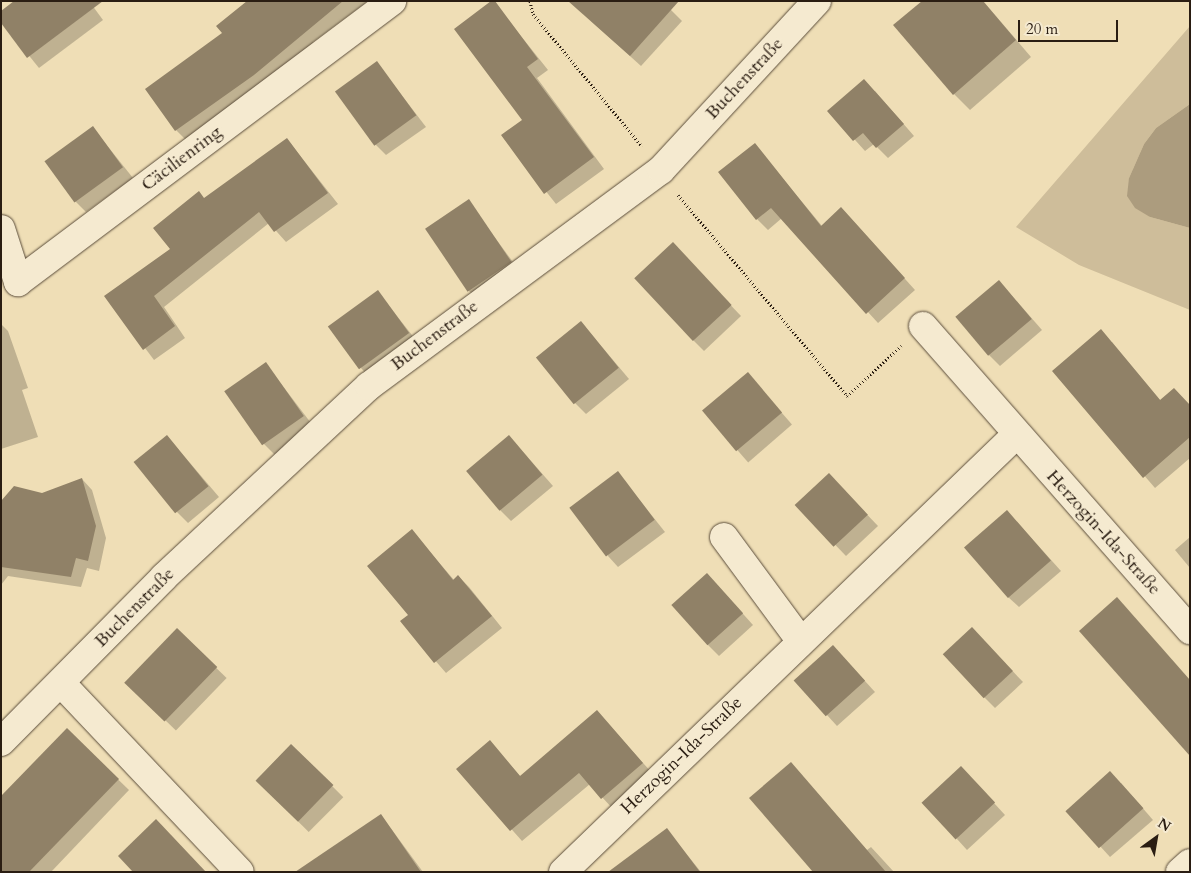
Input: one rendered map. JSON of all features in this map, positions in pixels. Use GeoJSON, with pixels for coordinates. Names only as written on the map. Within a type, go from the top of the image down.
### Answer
{"type":"FeatureCollection","features":[{"type":"Feature","properties":{"kind":"street","name":"Cäcilienring"},"geometry":{"type":"LineString","coordinates":[[1,229],[18,282],[392,1]]}},
{"type":"Feature","properties":{"kind":"street","name":"Buchenstraße"},"geometry":{"type":"LineString","coordinates":[[1,742],[164,577],[369,386],[661,170],[817,1]]}},
{"type":"Feature","properties":{"kind":"street","name":"Herzogin-Ida-Straße"},"geometry":{"type":"LineString","coordinates":[[923,326],[1016,435],[1190,630]]}},
{"type":"Feature","properties":{"kind":"street","name":"Herzogin-Ida-Straße"},"geometry":{"type":"LineString","coordinates":[[563,872],[800,640],[1016,435]]}},
{"type":"Feature","properties":{"kind":"street"},"geometry":{"type":"LineString","coordinates":[[724,537],[800,640]]}},
{"type":"Feature","properties":{"kind":"street"},"geometry":{"type":"LineString","coordinates":[[61,683],[240,872]]}},
{"type":"Feature","properties":{"kind":"street"},"geometry":{"type":"LineString","coordinates":[[1180,872],[1190,863]]}},
{"type":"Feature","properties":{"kind":"path"},"geometry":{"type":"LineString","coordinates":[[530,1],[533,14],[661,170],[678,195],[847,396],[923,326]]}},
{"type":"Feature","properties":{"kind":"shaded area"},"geometry":{"type":"Polygon","coordinates":[[[1190,26],[1190,104],[1156,128],[1144,144],[1129,178],[1150,217],[1190,228],[1190,310],[1079,265],[1016,227],[1190,26]]]}},
{"type":"Feature","properties":{"kind":"shaded area"},"geometry":{"type":"Polygon","coordinates":[[[1190,104],[1190,228],[1150,217],[1135,208],[1127,196],[1129,178],[1144,144],[1156,128],[1190,104]]]}},
{"type":"Feature","properties":{"kind":"building"},"geometry":{"type":"Polygon","coordinates":[[[14,1],[103,1],[27,58],[1,23],[1,11],[14,1]]]}},
{"type":"Feature","properties":{"kind":"building"},"geometry":{"type":"Polygon","coordinates":[[[247,1],[343,1],[254,75],[175,131],[145,89],[222,33],[216,26],[247,1]]]}},
{"type":"Feature","properties":{"kind":"building"},"geometry":{"type":"Polygon","coordinates":[[[491,1],[495,1],[538,59],[527,67],[594,157],[544,194],[501,135],[522,120],[454,29],[491,1]]]}},
{"type":"Feature","properties":{"kind":"building"},"geometry":{"type":"Polygon","coordinates":[[[568,1],[679,1],[630,56],[568,1]]]}},
{"type":"Feature","properties":{"kind":"building"},"geometry":{"type":"Polygon","coordinates":[[[922,1],[983,1],[1016,40],[953,95],[893,25],[922,1]]]}},
{"type":"Feature","properties":{"kind":"building"},"geometry":{"type":"Polygon","coordinates":[[[377,61],[416,115],[374,146],[335,92],[377,61]]]}},
{"type":"Feature","properties":{"kind":"building"},"geometry":{"type":"Polygon","coordinates":[[[864,79],[904,124],[876,148],[863,133],[853,141],[827,111],[864,79]]]}},
{"type":"Feature","properties":{"kind":"building"},"geometry":{"type":"Polygon","coordinates":[[[93,126],[123,167],[74,203],[44,161],[93,126]]]}},
{"type":"Feature","properties":{"kind":"building"},"geometry":{"type":"Polygon","coordinates":[[[287,138],[328,193],[274,232],[259,212],[154,296],[175,326],[143,350],[104,296],[170,249],[153,228],[199,191],[204,198],[287,138]]]}},
{"type":"Feature","properties":{"kind":"building"},"geometry":{"type":"Polygon","coordinates":[[[755,143],[821,226],[841,207],[905,278],[866,314],[771,208],[756,220],[718,172],[755,143]]]}},
{"type":"Feature","properties":{"kind":"building"},"geometry":{"type":"Polygon","coordinates":[[[469,199],[511,262],[468,292],[425,229],[469,199]]]}},
{"type":"Feature","properties":{"kind":"building"},"geometry":{"type":"Polygon","coordinates":[[[673,242],[732,305],[693,341],[634,278],[673,242]]]}},
{"type":"Feature","properties":{"kind":"building"},"geometry":{"type":"Polygon","coordinates":[[[999,280],[1032,319],[988,356],[955,317],[999,280]]]}},
{"type":"Feature","properties":{"kind":"building"},"geometry":{"type":"Polygon","coordinates":[[[378,290],[409,333],[359,369],[328,326],[378,290]]]}},
{"type":"Feature","properties":{"kind":"building"},"geometry":{"type":"Polygon","coordinates":[[[581,321],[619,368],[574,404],[536,358],[581,321]]]}},
{"type":"Feature","properties":{"kind":"building"},"geometry":{"type":"Polygon","coordinates":[[[1101,329],[1160,400],[1174,388],[1190,405],[1190,437],[1143,478],[1052,371],[1101,329]]]}},
{"type":"Feature","properties":{"kind":"building"},"geometry":{"type":"Polygon","coordinates":[[[266,362],[304,416],[262,445],[224,391],[266,362]]]}},
{"type":"Feature","properties":{"kind":"building"},"geometry":{"type":"Polygon","coordinates":[[[748,372],[782,413],[736,451],[702,411],[748,372]]]}},
{"type":"Feature","properties":{"kind":"building"},"geometry":{"type":"Polygon","coordinates":[[[167,435],[209,486],[175,513],[134,462],[167,435]]]}},
{"type":"Feature","properties":{"kind":"building"},"geometry":{"type":"Polygon","coordinates":[[[509,435],[542,475],[500,511],[466,471],[509,435]]]}},
{"type":"Feature","properties":{"kind":"building"},"geometry":{"type":"Polygon","coordinates":[[[618,471],[655,520],[606,556],[569,508],[618,471]]]}},
{"type":"Feature","properties":{"kind":"building"},"geometry":{"type":"Polygon","coordinates":[[[829,473],[868,515],[834,547],[795,505],[829,473]]]}},
{"type":"Feature","properties":{"kind":"building"},"geometry":{"type":"Polygon","coordinates":[[[82,478],[96,526],[88,561],[76,558],[71,577],[1,567],[1,501],[14,486],[42,493],[82,478]]]}},
{"type":"Feature","properties":{"kind":"building"},"geometry":{"type":"Polygon","coordinates":[[[1007,510],[1051,561],[1008,598],[964,547],[1007,510]]]}},
{"type":"Feature","properties":{"kind":"building"},"geometry":{"type":"Polygon","coordinates":[[[412,529],[453,580],[458,575],[492,616],[434,663],[400,621],[408,615],[367,566],[412,529]]]}},
{"type":"Feature","properties":{"kind":"building"},"geometry":{"type":"Polygon","coordinates":[[[707,573],[743,613],[707,645],[671,605],[707,573]]]}},
{"type":"Feature","properties":{"kind":"building"},"geometry":{"type":"Polygon","coordinates":[[[1117,597],[1190,680],[1190,756],[1079,631],[1117,597]]]}},
{"type":"Feature","properties":{"kind":"building"},"geometry":{"type":"Polygon","coordinates":[[[972,627],[1013,671],[984,698],[943,654],[972,627]]]}},
{"type":"Feature","properties":{"kind":"building"},"geometry":{"type":"Polygon","coordinates":[[[177,628],[217,667],[164,722],[124,683],[177,628]]]}},
{"type":"Feature","properties":{"kind":"building"},"geometry":{"type":"Polygon","coordinates":[[[833,645],[865,681],[826,716],[794,680],[833,645]]]}},
{"type":"Feature","properties":{"kind":"building"},"geometry":{"type":"Polygon","coordinates":[[[597,710],[643,763],[601,799],[579,773],[510,831],[456,769],[490,740],[520,776],[597,710]]]}},
{"type":"Feature","properties":{"kind":"building"},"geometry":{"type":"Polygon","coordinates":[[[67,728],[119,779],[29,872],[1,872],[1,796],[67,728]]]}},
{"type":"Feature","properties":{"kind":"building"},"geometry":{"type":"Polygon","coordinates":[[[291,744],[333,785],[298,822],[256,781],[291,744]]]}},
{"type":"Feature","properties":{"kind":"building"},"geometry":{"type":"Polygon","coordinates":[[[791,762],[886,872],[813,872],[749,798],[791,762]]]}},
{"type":"Feature","properties":{"kind":"building"},"geometry":{"type":"Polygon","coordinates":[[[961,766],[995,803],[956,839],[922,803],[961,766]]]}},
{"type":"Feature","properties":{"kind":"building"},"geometry":{"type":"Polygon","coordinates":[[[1110,771],[1143,808],[1099,848],[1065,811],[1110,771]]]}},
{"type":"Feature","properties":{"kind":"building"},"geometry":{"type":"Polygon","coordinates":[[[381,814],[421,872],[295,872],[329,849],[381,814]]]}},
{"type":"Feature","properties":{"kind":"building"},"geometry":{"type":"Polygon","coordinates":[[[156,819],[206,872],[133,872],[118,856],[156,819]]]}},
{"type":"Feature","properties":{"kind":"building"},"geometry":{"type":"Polygon","coordinates":[[[667,828],[700,872],[608,872],[667,828]]]}}]}
